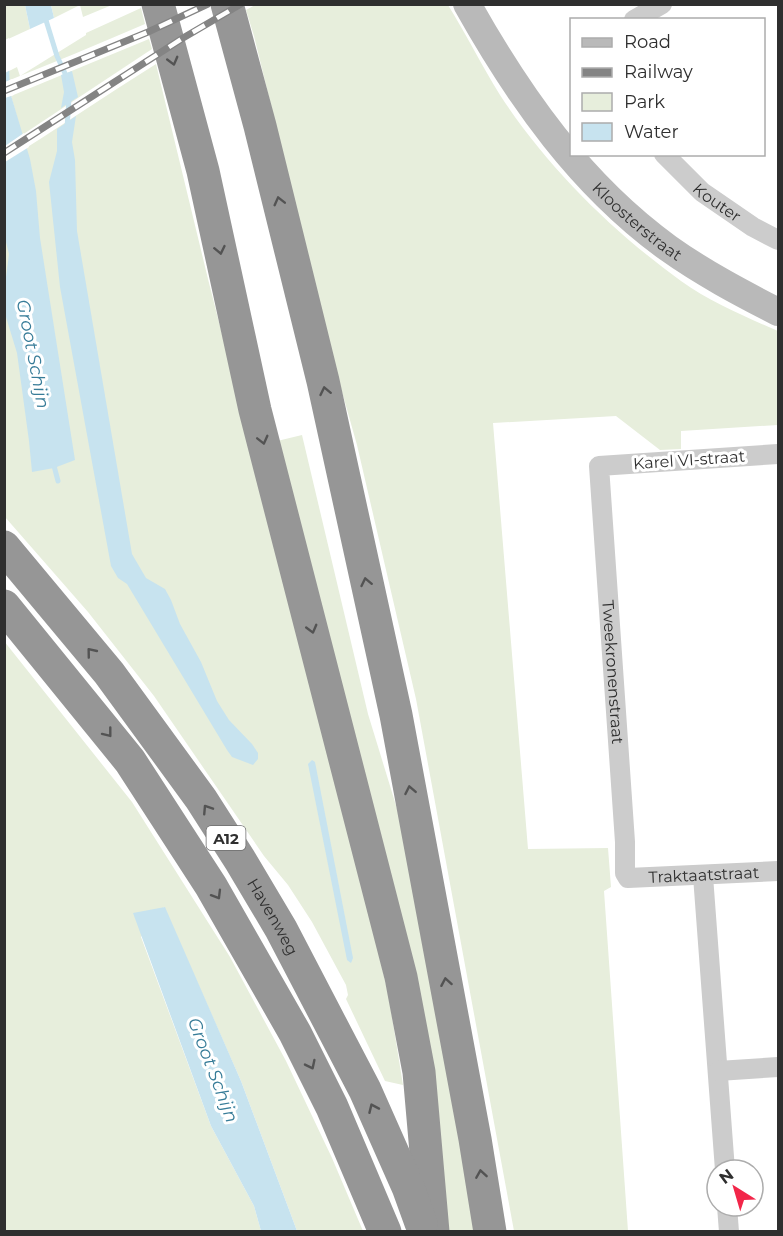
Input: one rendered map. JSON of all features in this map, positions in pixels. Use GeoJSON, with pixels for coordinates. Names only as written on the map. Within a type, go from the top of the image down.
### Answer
{"type":"FeatureCollection","features":[{"type":"Feature","properties":{"kind":"highway"},"geometry":{"type":"LineString","coordinates":[[158,4],[203,171],[255,410],[401,977],[419,1072],[433,1232]]}},
{"type":"Feature","properties":{"kind":"highway"},"geometry":{"type":"LineString","coordinates":[[227,4],[260,126],[323,381],[396,715],[475,1139],[490,1232]]}},
{"type":"Feature","properties":{"kind":"highway","name":"Havenweg"},"geometry":{"type":"LineString","coordinates":[[4,547],[129,701],[201,799],[240,860],[281,930],[365,1090],[408,1187],[424,1232]]}},
{"type":"Feature","properties":{"kind":"highway","name":"A12"},"geometry":{"type":"LineString","coordinates":[[4,606],[130,762],[211,886],[295,1033],[332,1107],[385,1232]]}},
{"type":"Feature","properties":{"kind":"main road","name":"Kloosterstraat"},"geometry":{"type":"LineString","coordinates":[[467,4],[520,91],[570,155]]}},
{"type":"Feature","properties":{"kind":"main road","name":"Kloosterstraat"},"geometry":{"type":"LineString","coordinates":[[570,156],[631,219],[668,248],[708,274],[778,312]]}},
{"type":"Feature","properties":{"kind":"street"},"geometry":{"type":"LineString","coordinates":[[638,18],[662,4]]}},
{"type":"Feature","properties":{"kind":"street","name":"Kouter"},"geometry":{"type":"LineString","coordinates":[[666,156],[702,192],[778,240]]}},
{"type":"Feature","properties":{"kind":"street","name":"Karel VI-straat"},"geometry":{"type":"LineString","coordinates":[[599,466],[778,454]]}},
{"type":"Feature","properties":{"kind":"street","name":"Tweekronenstraat"},"geometry":{"type":"LineString","coordinates":[[599,466],[625,842],[625,873],[628,878]]}},
{"type":"Feature","properties":{"kind":"street","name":"Traktaatstraat"},"geometry":{"type":"LineString","coordinates":[[628,878],[778,871]]}},
{"type":"Feature","properties":{"kind":"street"},"geometry":{"type":"LineString","coordinates":[[703,876],[724,1158]]}},
{"type":"Feature","properties":{"kind":"street"},"geometry":{"type":"LineString","coordinates":[[718,1071],[778,1067]]}},
{"type":"Feature","properties":{"kind":"green space"},"geometry":{"type":"Polygon","coordinates":[[[257,4],[448,5],[493,84],[518,122],[582,196],[630,241],[692,289],[741,315],[778,331],[778,425],[681,431],[681,449],[660,450],[616,416],[493,423],[528,849],[608,848],[611,887],[604,891],[628,1231],[514,1231],[416,699],[357,445],[335,367],[246,10],[257,4]]]}},
{"type":"Feature","properties":{"kind":"green space"},"geometry":{"type":"Polygon","coordinates":[[[4,5],[25,5],[30,29],[6,40],[4,5]]]}},
{"type":"Feature","properties":{"kind":"green space"},"geometry":{"type":"Polygon","coordinates":[[[51,5],[80,5],[54,18],[51,5]]]}},
{"type":"Feature","properties":{"kind":"green space"},"geometry":{"type":"Polygon","coordinates":[[[80,5],[112,5],[83,17],[80,5]]]}},
{"type":"Feature","properties":{"kind":"green space"},"geometry":{"type":"Polygon","coordinates":[[[141,8],[145,24],[20,76],[86,33],[141,8]]]}},
{"type":"Feature","properties":{"kind":"green space"},"geometry":{"type":"Polygon","coordinates":[[[149,39],[152,49],[22,135],[11,96],[149,39]]]}},
{"type":"Feature","properties":{"kind":"green space"},"geometry":{"type":"Polygon","coordinates":[[[156,64],[208,279],[376,941],[389,998],[403,1085],[385,1081],[346,999],[348,995],[346,985],[312,922],[288,885],[264,856],[154,696],[88,612],[5,517],[4,162],[156,64]]]}},
{"type":"Feature","properties":{"kind":"green space"},"geometry":{"type":"Polygon","coordinates":[[[17,67],[20,76],[5,82],[5,73],[17,67]]]}},
{"type":"Feature","properties":{"kind":"green space"},"geometry":{"type":"Polygon","coordinates":[[[302,435],[368,714],[417,874],[480,1231],[446,1231],[273,442],[302,435]]]}},
{"type":"Feature","properties":{"kind":"green space"},"geometry":{"type":"Polygon","coordinates":[[[4,641],[132,802],[230,957],[286,1061],[332,1158],[363,1231],[297,1231],[241,1081],[164,907],[141,937],[211,1126],[254,1206],[261,1231],[5,1231],[4,641]]]}},
{"type":"Feature","properties":{"kind":"water"},"geometry":{"type":"Polygon","coordinates":[[[25,5],[51,5],[54,18],[30,29],[25,5]]]}},
{"type":"Feature","properties":{"kind":"water"},"geometry":{"type":"Polygon","coordinates":[[[4,31],[10,92],[30,159],[36,191],[40,238],[75,460],[54,468],[32,472],[17,353],[6,317],[6,277],[9,254],[4,234],[4,31]]]}},
{"type":"Feature","properties":{"kind":"water"},"geometry":{"type":"Polygon","coordinates":[[[72,71],[78,97],[61,108],[64,92],[61,75],[72,71]]]}},
{"type":"Feature","properties":{"kind":"water"},"geometry":{"type":"Polygon","coordinates":[[[76,116],[72,142],[75,160],[77,231],[132,554],[146,578],[165,589],[180,624],[201,662],[217,701],[229,720],[258,753],[258,759],[253,765],[232,757],[227,750],[127,584],[118,578],[111,566],[60,287],[49,182],[57,151],[57,129],[76,116]]]}},
{"type":"Feature","properties":{"kind":"water"},"geometry":{"type":"Polygon","coordinates":[[[312,760],[315,762],[353,958],[351,963],[347,960],[308,764],[312,760]]]}},
{"type":"Feature","properties":{"kind":"water"},"geometry":{"type":"Polygon","coordinates":[[[165,907],[241,1081],[297,1231],[261,1231],[254,1206],[211,1126],[133,913],[165,907]]]}},
{"type":"Feature","properties":{"kind":"pier"},"geometry":{"type":"Polygon","coordinates":[[[9,38],[12,69],[5,73],[5,40],[9,38]]]}},
{"type":"Feature","properties":{"kind":"pier"},"geometry":{"type":"Polygon","coordinates":[[[12,79],[14,95],[5,98],[5,82],[12,79]]]}},
{"type":"Feature","properties":{"kind":"pier"},"geometry":{"type":"Polygon","coordinates":[[[24,133],[29,147],[5,162],[5,146],[24,133]]]}},
{"type":"Feature","properties":{"kind":"waterway"},"geometry":{"type":"LineString","coordinates":[[41,4],[57,56],[68,80]]}},
{"type":"Feature","properties":{"kind":"waterway"},"geometry":{"type":"LineString","coordinates":[[67,128],[69,98]]}},
{"type":"Feature","properties":{"kind":"waterway","name":"Groot Schijn"},"geometry":{"type":"LineString","coordinates":[[53,462],[58,481]]}},
{"type":"Feature","properties":{"kind":"railway"},"geometry":{"type":"LineString","coordinates":[[4,91],[148,32],[208,4]]}},
{"type":"Feature","properties":{"kind":"railway"},"geometry":{"type":"LineString","coordinates":[[4,153],[183,38],[241,4]]}}]}
